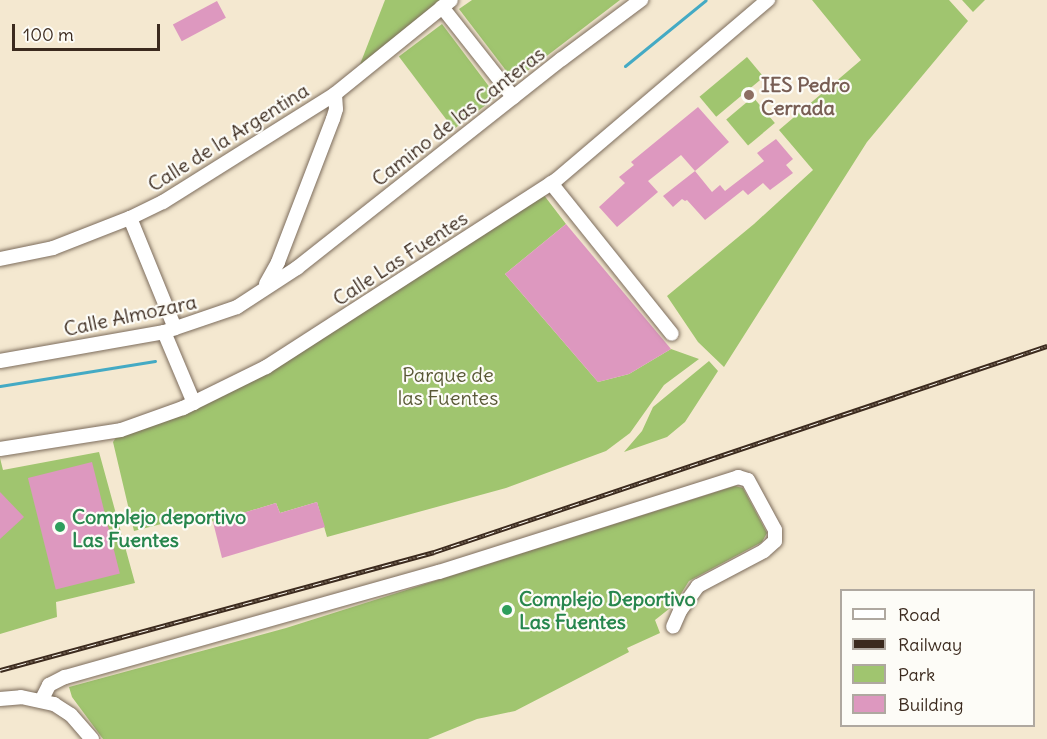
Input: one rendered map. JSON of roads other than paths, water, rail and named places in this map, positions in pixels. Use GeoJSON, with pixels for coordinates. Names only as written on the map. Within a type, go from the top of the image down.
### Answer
{"type":"FeatureCollection","features":[{"type":"Feature","properties":{"kind":"street","name":"Camino de las Canteras"},"geometry":{"type":"LineString","coordinates":[[262,291],[295,268],[641,0]]}},
{"type":"Feature","properties":{"kind":"street","name":"Calle Las Fuentes"},"geometry":{"type":"LineString","coordinates":[[0,449],[122,430],[194,403],[266,367],[551,183],[768,0]]}},
{"type":"Feature","properties":{"kind":"street"},"geometry":{"type":"LineString","coordinates":[[447,3],[513,97]]}},
{"type":"Feature","properties":{"kind":"street","name":"Calle de la Argentina"},"geometry":{"type":"LineString","coordinates":[[0,259],[53,248],[130,218],[162,202],[335,94],[447,3]]}},
{"type":"Feature","properties":{"kind":"street"},"geometry":{"type":"LineString","coordinates":[[262,291],[280,256],[333,119],[336,109],[335,94]]}},
{"type":"Feature","properties":{"kind":"street"},"geometry":{"type":"LineString","coordinates":[[551,183],[672,334]]}},
{"type":"Feature","properties":{"kind":"street"},"geometry":{"type":"LineString","coordinates":[[130,218],[194,403]]}},
{"type":"Feature","properties":{"kind":"street"},"geometry":{"type":"LineString","coordinates":[[280,256],[290,261],[295,268]]}},
{"type":"Feature","properties":{"kind":"street","name":"Calle Almozara"},"geometry":{"type":"LineString","coordinates":[[0,361],[170,330],[222,314],[262,291]]}},
{"type":"Feature","properties":{"kind":"street"},"geometry":{"type":"LineString","coordinates":[[42,699],[49,685],[65,677],[439,572],[738,477],[748,480],[775,530],[775,541],[764,551],[698,586],[680,611],[673,627]]}},
{"type":"Feature","properties":{"kind":"street"},"geometry":{"type":"LineString","coordinates":[[0,699],[21,696],[42,699],[71,715],[92,739]]}},
{"type":"Feature","properties":{"kind":"waterway"},"geometry":{"type":"LineString","coordinates":[[625,66],[706,0]]}},
{"type":"Feature","properties":{"kind":"waterway"},"geometry":{"type":"LineString","coordinates":[[0,386],[155,361]]}},
{"type":"Feature","properties":{"kind":"railway"},"geometry":{"type":"LineString","coordinates":[[0,670],[434,552],[1047,346]]}},
{"type":"Feature","properties":{"kind":"place","name":"IES Pedro Cerrada"},"geometry":{"type":"Point","coordinates":[749,95]}},
{"type":"Feature","properties":{"kind":"place","name":"Complejo deportivo Las Fuentes"},"geometry":{"type":"Point","coordinates":[60,527]}},
{"type":"Feature","properties":{"kind":"place","name":"Complejo Deportivo Las Fuentes"},"geometry":{"type":"Point","coordinates":[507,610]}},
{"type":"Feature","properties":{"kind":"park label","name":"Parque de las Fuentes"},"geometry":{"type":"Point","coordinates":[448,386]}}]}
